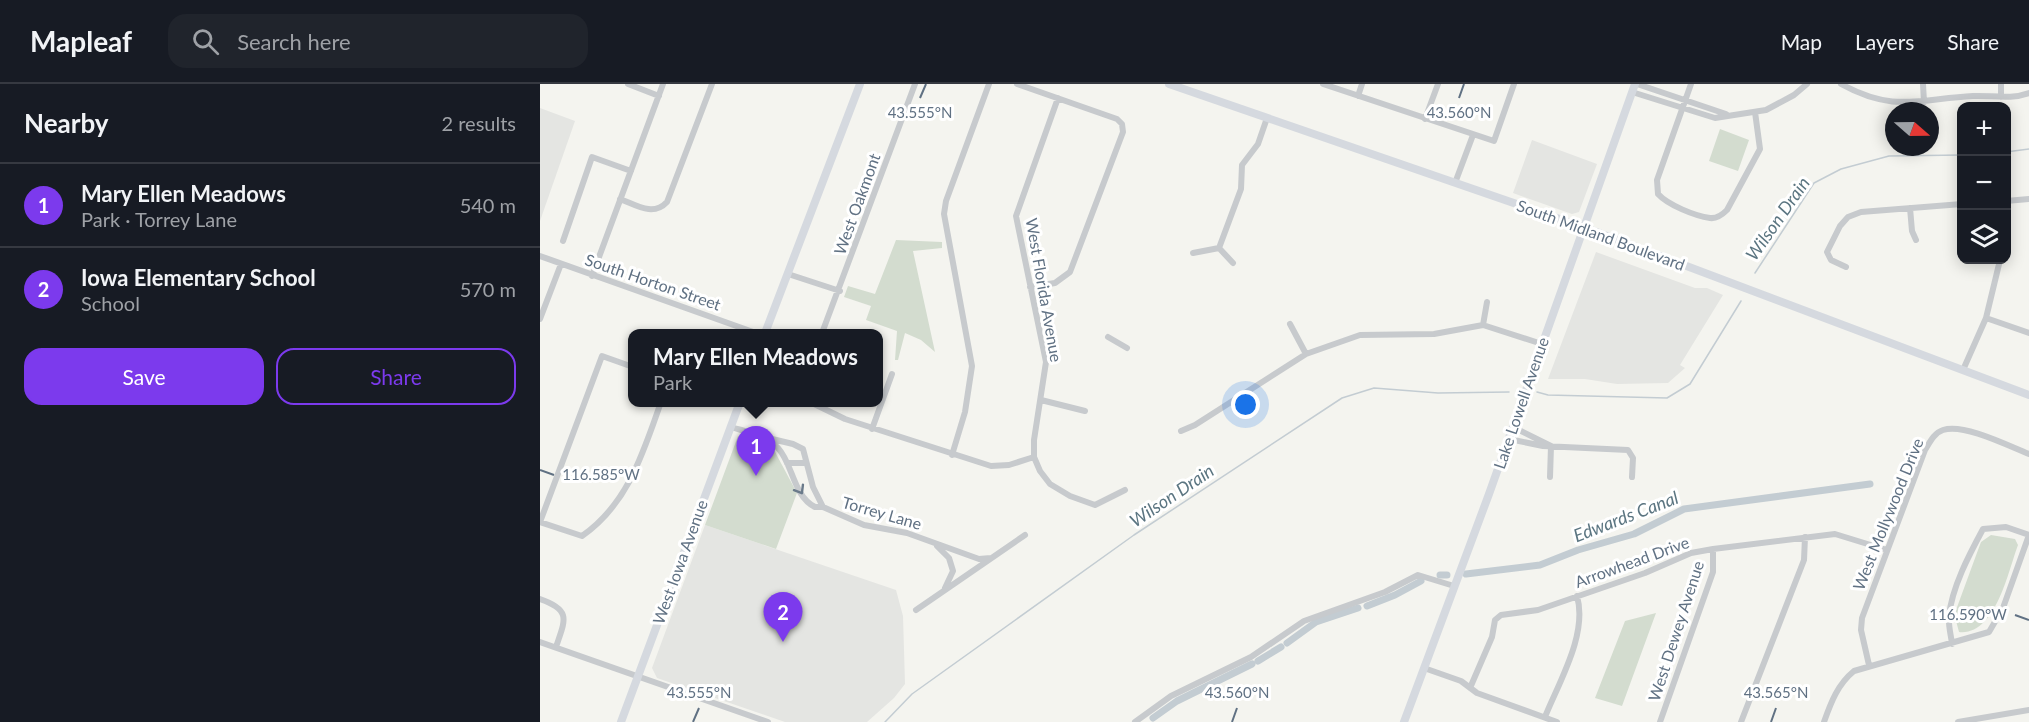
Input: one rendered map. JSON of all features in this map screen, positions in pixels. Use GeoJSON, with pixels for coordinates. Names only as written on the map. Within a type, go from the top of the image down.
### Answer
{"type":"FeatureCollection","features":[{"type":"Feature","properties":{"kind":"main road"},"geometry":{"type":"LineString","coordinates":[[767,329],[860,84]]}},
{"type":"Feature","properties":{"kind":"main road","name":"South Midland Boulevard"},"geometry":{"type":"LineString","coordinates":[[1169,84],[1583,227],[2029,395]]}},
{"type":"Feature","properties":{"kind":"main road","name":"Lake Lowell Avenue"},"geometry":{"type":"LineString","coordinates":[[1404,722],[1509,439],[1635,87]]}},
{"type":"Feature","properties":{"kind":"main road","name":"West Iowa Avenue"},"geometry":{"type":"LineString","coordinates":[[621,722],[731,427],[736,407]]}},
{"type":"Feature","properties":{"kind":"street"},"geometry":{"type":"LineString","coordinates":[[628,84],[659,96]]}},
{"type":"Feature","properties":{"kind":"street"},"geometry":{"type":"LineString","coordinates":[[592,276],[663,84]]}},
{"type":"Feature","properties":{"kind":"street"},"geometry":{"type":"LineString","coordinates":[[620,199],[653,211],[661,208],[667,202],[712,84]]}},
{"type":"Feature","properties":{"kind":"street","name":"West Oakmont"},"geometry":{"type":"LineString","coordinates":[[824,329],[840,291],[915,84]]}},
{"type":"Feature","properties":{"kind":"street"},"geometry":{"type":"LineString","coordinates":[[952,455],[965,412],[972,366],[944,214],[946,201],[989,84]]}},
{"type":"Feature","properties":{"kind":"street"},"geometry":{"type":"LineString","coordinates":[[1323,84],[1494,141],[1514,84]]}},
{"type":"Feature","properties":{"kind":"street"},"geometry":{"type":"LineString","coordinates":[[1358,96],[1362,84]]}},
{"type":"Feature","properties":{"kind":"street"},"geometry":{"type":"LineString","coordinates":[[1425,119],[1438,84]]}},
{"type":"Feature","properties":{"kind":"street"},"geometry":{"type":"LineString","coordinates":[[1691,84],[1656,188],[1658,194],[1667,202],[1710,218],[1722,215],[1727,210],[1757,157],[1760,142],[1755,112]]}},
{"type":"Feature","properties":{"kind":"street"},"geometry":{"type":"LineString","coordinates":[[1635,87],[1682,108],[1715,118],[1755,112],[1778,105],[1807,84]]}},
{"type":"Feature","properties":{"kind":"street"},"geometry":{"type":"LineString","coordinates":[[1841,84],[1875,100],[1890,102]]}},
{"type":"Feature","properties":{"kind":"street"},"geometry":{"type":"LineString","coordinates":[[1923,84],[1924,102],[2029,93]]}},
{"type":"Feature","properties":{"kind":"street"},"geometry":{"type":"LineString","coordinates":[[2001,84],[2001,97]]}},
{"type":"Feature","properties":{"kind":"street"},"geometry":{"type":"LineString","coordinates":[[1022,85],[1117,120],[1122,124],[1123,132],[1070,272],[1055,284],[1030,287]]}},
{"type":"Feature","properties":{"kind":"street"},"geometry":{"type":"LineString","coordinates":[[1635,87],[1726,115]]}},
{"type":"Feature","properties":{"kind":"street","name":"West Florida Avenue"},"geometry":{"type":"LineString","coordinates":[[1035,457],[1034,440],[1046,362],[1016,216],[1058,98]]}},
{"type":"Feature","properties":{"kind":"street"},"geometry":{"type":"LineString","coordinates":[[1219,248],[1242,189],[1242,165],[1258,144],[1267,118]]}},
{"type":"Feature","properties":{"kind":"street"},"geometry":{"type":"LineString","coordinates":[[1455,183],[1473,135]]}},
{"type":"Feature","properties":{"kind":"street"},"geometry":{"type":"LineString","coordinates":[[563,241],[592,157],[631,171]]}},
{"type":"Feature","properties":{"kind":"street"},"geometry":{"type":"LineString","coordinates":[[2011,201],[2029,199]]}},
{"type":"Feature","properties":{"kind":"street"},"geometry":{"type":"LineString","coordinates":[[1846,267],[1831,260],[1827,252],[1848,217],[1861,212],[1957,204]]}},
{"type":"Feature","properties":{"kind":"street"},"geometry":{"type":"LineString","coordinates":[[1910,208],[1912,231],[1916,240]]}},
{"type":"Feature","properties":{"kind":"street"},"geometry":{"type":"LineString","coordinates":[[1193,253],[1219,248]]}},
{"type":"Feature","properties":{"kind":"street"},"geometry":{"type":"LineString","coordinates":[[1219,248],[1233,263]]}},
{"type":"Feature","properties":{"kind":"street","name":"South Horton Street"},"geometry":{"type":"LineString","coordinates":[[540,256],[744,329]]}},
{"type":"Feature","properties":{"kind":"street"},"geometry":{"type":"LineString","coordinates":[[540,319],[561,264]]}},
{"type":"Feature","properties":{"kind":"street"},"geometry":{"type":"LineString","coordinates":[[1963,370],[1986,318],[1999,264]]}},
{"type":"Feature","properties":{"kind":"street"},"geometry":{"type":"LineString","coordinates":[[788,274],[840,291]]}},
{"type":"Feature","properties":{"kind":"street"},"geometry":{"type":"LineString","coordinates":[[1483,325],[1486,302]]}},
{"type":"Feature","properties":{"kind":"street"},"geometry":{"type":"LineString","coordinates":[[1986,318],[2029,333]]}},
{"type":"Feature","properties":{"kind":"street"},"geometry":{"type":"LineString","coordinates":[[1290,324],[1306,354]]}},
{"type":"Feature","properties":{"kind":"street"},"geometry":{"type":"LineString","coordinates":[[1181,431],[1195,425],[1306,354],[1360,335],[1434,334],[1483,325],[1542,344]]}},
{"type":"Feature","properties":{"kind":"street"},"geometry":{"type":"LineString","coordinates":[[1108,337],[1127,348]]}},
{"type":"Feature","properties":{"kind":"street"},"geometry":{"type":"LineString","coordinates":[[628,365],[602,356],[540,522],[582,536],[612,511],[631,480],[659,407]]}},
{"type":"Feature","properties":{"kind":"street"},"geometry":{"type":"LineString","coordinates":[[883,399],[892,374]]}},
{"type":"Feature","properties":{"kind":"street"},"geometry":{"type":"LineString","coordinates":[[1041,400],[1085,411]]}},
{"type":"Feature","properties":{"kind":"street"},"geometry":{"type":"LineString","coordinates":[[820,407],[872,429],[991,466],[1010,465],[1035,457],[1040,471],[1050,484],[1070,496],[1095,505],[1125,490]]}},
{"type":"Feature","properties":{"kind":"street"},"geometry":{"type":"LineString","coordinates":[[872,429],[880,407]]}},
{"type":"Feature","properties":{"kind":"street","name":"Torrey Lane"},"geometry":{"type":"LineString","coordinates":[[731,427],[764,438],[778,448],[809,504],[823,507],[853,522],[907,533],[979,559],[991,558]]}},
{"type":"Feature","properties":{"kind":"street"},"geometry":{"type":"LineString","coordinates":[[1513,427],[1551,446]]}},
{"type":"Feature","properties":{"kind":"street","name":"West Mollywood Drive"},"geometry":{"type":"LineString","coordinates":[[1869,665],[1862,618],[1925,450],[1933,437],[1941,430],[1963,430],[2029,454]]}},
{"type":"Feature","properties":{"kind":"street"},"geometry":{"type":"LineString","coordinates":[[764,438],[800,447],[823,507]]}},
{"type":"Feature","properties":{"kind":"street"},"geometry":{"type":"LineString","coordinates":[[1509,439],[1551,446],[1628,450],[1633,458],[1632,477]]}},
{"type":"Feature","properties":{"kind":"street"},"geometry":{"type":"LineString","coordinates":[[1550,477],[1551,446]]}},
{"type":"Feature","properties":{"kind":"street"},"geometry":{"type":"LineString","coordinates":[[787,464],[805,463]]}},
{"type":"Feature","properties":{"kind":"street"},"geometry":{"type":"LineString","coordinates":[[1824,722],[1843,680],[1854,671],[1869,665],[1952,644],[1989,632],[2003,608],[2029,535],[2006,527],[1983,529],[1967,560],[1948,618],[1952,644]]}},
{"type":"Feature","properties":{"kind":"street","name":"Arrowhead Drive"},"geometry":{"type":"LineString","coordinates":[[1470,688],[1492,637],[1495,620],[1501,615],[1538,610],[1645,573],[1690,554],[1713,549],[1835,534],[1887,550]]}},
{"type":"Feature","properties":{"kind":"street"},"geometry":{"type":"LineString","coordinates":[[916,610],[1024,535]]}},
{"type":"Feature","properties":{"kind":"street"},"geometry":{"type":"LineString","coordinates":[[1741,722],[1804,560],[1805,537]]}},
{"type":"Feature","properties":{"kind":"street"},"geometry":{"type":"LineString","coordinates":[[933,542],[949,558],[953,571],[941,593]]}},
{"type":"Feature","properties":{"kind":"street","name":"West Dewey Avenue"},"geometry":{"type":"LineString","coordinates":[[1660,722],[1713,572],[1713,549]]}},
{"type":"Feature","properties":{"kind":"street"},"geometry":{"type":"LineString","coordinates":[[1136,722],[1171,696],[1251,657],[1315,616],[1385,592],[1418,576],[1454,586]]}},
{"type":"Feature","properties":{"kind":"street"},"geometry":{"type":"LineString","coordinates":[[1545,717],[1575,638],[1580,608],[1577,596]]}},
{"type":"Feature","properties":{"kind":"street"},"geometry":{"type":"LineString","coordinates":[[540,599],[556,605],[562,612],[564,622],[556,647]]}},
{"type":"Feature","properties":{"kind":"street"},"geometry":{"type":"LineString","coordinates":[[540,642],[768,722]]}},
{"type":"Feature","properties":{"kind":"street"},"geometry":{"type":"LineString","coordinates":[[1424,668],[1461,681],[1470,688],[1557,722]]}},
{"type":"Feature","properties":{"kind":"street"},"geometry":{"type":"LineString","coordinates":[[1958,722],[2029,710]]}},
{"type":"Feature","properties":{"kind":"shaded area"},"geometry":{"type":"Polygon","coordinates":[[[540,108],[575,121],[540,221],[540,108]]]}},
{"type":"Feature","properties":{"kind":"shaded area"},"geometry":{"type":"Polygon","coordinates":[[[1720,129],[1749,140],[1738,171],[1709,161],[1720,129]]]}},
{"type":"Feature","properties":{"kind":"shaded area"},"geometry":{"type":"Polygon","coordinates":[[[1532,140],[1597,164],[1579,212],[1572,214],[1513,193],[1532,140]]]}},
{"type":"Feature","properties":{"kind":"shaded area"},"geometry":{"type":"Polygon","coordinates":[[[896,240],[942,242],[942,248],[913,251],[935,352],[921,340],[905,333],[898,360],[895,360],[897,331],[866,320],[871,306],[844,297],[848,286],[875,294],[896,240]]]}},
{"type":"Feature","properties":{"kind":"shaded area"},"geometry":{"type":"Polygon","coordinates":[[[1596,252],[1695,288],[1707,288],[1723,295],[1680,365],[1685,368],[1668,383],[1617,384],[1585,379],[1548,379],[1596,252]]]}},
{"type":"Feature","properties":{"kind":"shaded area"},"geometry":{"type":"Polygon","coordinates":[[[738,436],[774,450],[797,493],[776,549],[705,525],[738,436]]]}},
{"type":"Feature","properties":{"kind":"shaded area"},"geometry":{"type":"Polygon","coordinates":[[[705,525],[896,590],[903,616],[905,684],[894,698],[867,722],[785,722],[657,678],[652,668],[705,525]]]}},
{"type":"Feature","properties":{"kind":"shaded area"},"geometry":{"type":"Polygon","coordinates":[[[1991,535],[2015,539],[2018,545],[2010,570],[1999,600],[1982,624],[1972,630],[1959,632],[1955,617],[1956,610],[1981,542],[1991,535]]]}},
{"type":"Feature","properties":{"kind":"shaded area"},"geometry":{"type":"Polygon","coordinates":[[[1656,613],[1622,706],[1595,698],[1625,621],[1656,613]]]}},
{"type":"Feature","properties":{"kind":"waterway","name":"Wilson Drain"},"geometry":{"type":"LineString","coordinates":[[2011,151],[2029,149]]}},
{"type":"Feature","properties":{"kind":"waterway","name":"Wilson Drain"},"geometry":{"type":"LineString","coordinates":[[1755,273],[1814,183],[1841,169],[1889,156],[1957,155]]}},
{"type":"Feature","properties":{"kind":"waterway","name":"Wilson Drain"},"geometry":{"type":"LineString","coordinates":[[1537,392],[1548,395],[1667,398],[1690,384],[1741,301]]}},
{"type":"Feature","properties":{"kind":"waterway","name":"Wilson Drain"},"geometry":{"type":"LineString","coordinates":[[885,722],[912,694],[1134,535],[1342,398],[1374,388],[1438,393],[1509,392]]}},
{"type":"Feature","properties":{"kind":"waterway","name":"Edwards Canal"},"geometry":{"type":"LineString","coordinates":[[1466,574],[1540,565],[1578,550],[1634,534],[1684,509],[1870,484]]}},
{"type":"Feature","properties":{"kind":"waterway","name":"Edwards Canal"},"geometry":{"type":"LineString","coordinates":[[1440,575],[1447,575]]}},
{"type":"Feature","properties":{"kind":"waterway","name":"Edwards Canal"},"geometry":{"type":"LineString","coordinates":[[1367,606],[1421,581]]}},
{"type":"Feature","properties":{"kind":"waterway","name":"Edwards Canal"},"geometry":{"type":"LineString","coordinates":[[1287,643],[1316,622],[1358,608]]}},
{"type":"Feature","properties":{"kind":"waterway","name":"Edwards Canal"},"geometry":{"type":"LineString","coordinates":[[1258,661],[1281,647]]}},
{"type":"Feature","properties":{"kind":"waterway","name":"Edwards Canal"},"geometry":{"type":"LineString","coordinates":[[1153,718],[1177,701],[1252,664]]}},
{"type":"Feature","properties":{"kind":"place","name":"Mary Ellen Meadows"},"geometry":{"type":"Point","coordinates":[756,476]}},
{"type":"Feature","properties":{"kind":"place","name":"Iowa Elementary School"},"geometry":{"type":"Point","coordinates":[783,642]}}]}
